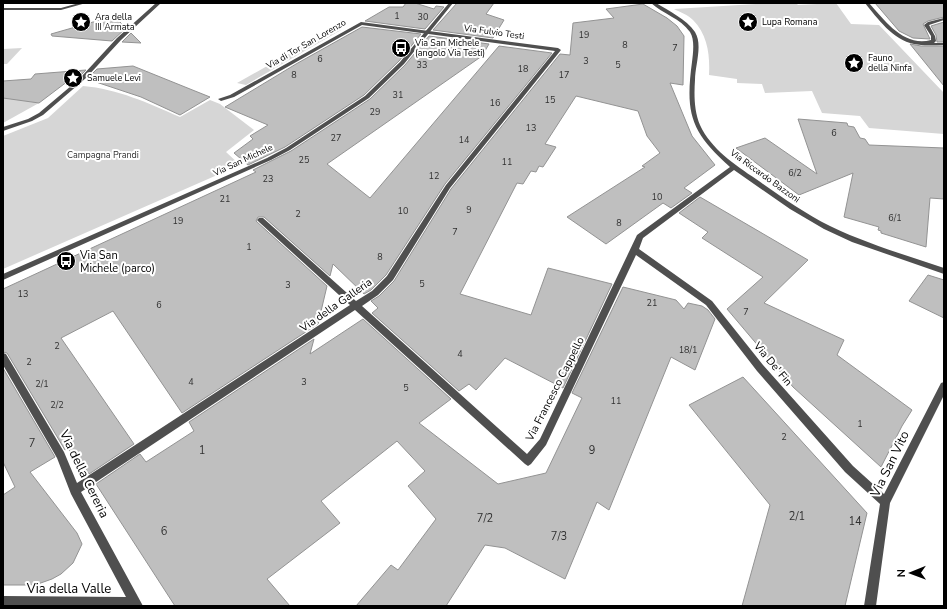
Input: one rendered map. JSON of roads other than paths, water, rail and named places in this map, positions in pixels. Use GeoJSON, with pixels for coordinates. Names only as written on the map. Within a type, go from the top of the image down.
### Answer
{"type":"FeatureCollection","features":[{"type":"Feature","properties":{"kind":"street"},"geometry":{"type":"LineString","coordinates":[[3,9],[61,9],[84,3]]}},
{"type":"Feature","properties":{"kind":"street"},"geometry":{"type":"LineString","coordinates":[[3,129],[30,120],[41,114],[84,77],[119,39],[159,3]]}},
{"type":"Feature","properties":{"kind":"street","name":"Via San Michele"},"geometry":{"type":"LineString","coordinates":[[3,277],[269,159],[288,149],[367,97],[402,64],[451,3]]}},
{"type":"Feature","properties":{"kind":"street","name":"Via Riccardo Bazzoni"},"geometry":{"type":"LineString","coordinates":[[653,3],[682,21],[692,33],[696,46],[692,79],[693,109],[697,124],[704,136],[717,152],[734,167],[792,207],[827,227],[862,242],[944,271]]}},
{"type":"Feature","properties":{"kind":"street"},"geometry":{"type":"LineString","coordinates":[[867,3],[897,35],[908,41],[944,44]]}},
{"type":"Feature","properties":{"kind":"street"},"geometry":{"type":"LineString","coordinates":[[924,43],[931,42],[934,39],[926,25],[937,20],[944,20]]}},
{"type":"Feature","properties":{"kind":"street","name":"Via di Tor San Lorenzo"},"geometry":{"type":"LineString","coordinates":[[221,99],[232,96],[361,23],[428,31]]}},
{"type":"Feature","properties":{"kind":"street","name":"Via Fulvio Testi"},"geometry":{"type":"LineString","coordinates":[[428,31],[558,50]]}},
{"type":"Feature","properties":{"kind":"street","name":"Via della Galleria"},"geometry":{"type":"LineString","coordinates":[[75,490],[375,293],[390,278],[448,187],[558,50]]}},
{"type":"Feature","properties":{"kind":"street","name":"Via Francesco Cappello"},"geometry":{"type":"LineString","coordinates":[[262,220],[528,461],[543,442],[636,250],[640,237],[734,167]]}},
{"type":"Feature","properties":{"kind":"street","name":"Via De' Fin"},"geometry":{"type":"LineString","coordinates":[[636,250],[709,302],[760,368],[849,469],[885,502]]}},
{"type":"Feature","properties":{"kind":"street","name":"Via della Cereria"},"geometry":{"type":"LineString","coordinates":[[3,357],[61,455],[75,490],[135,604]]}},
{"type":"Feature","properties":{"kind":"street","name":"Via San Vito"},"geometry":{"type":"LineString","coordinates":[[870,606],[885,502],[944,386]]}},
{"type":"Feature","properties":{"kind":"street","name":"Via della Valle"},"geometry":{"type":"LineString","coordinates":[[3,602],[135,604]]}},
{"type":"Feature","properties":{"kind":"place","name":"Ara della III Armata"},"geometry":{"type":"Point","coordinates":[81,22]}},
{"type":"Feature","properties":{"kind":"place","name":"Lupa Romana"},"geometry":{"type":"Point","coordinates":[748,22]}},
{"type":"Feature","properties":{"kind":"place","name":"Via San Michele (angolo Via Testi)"},"geometry":{"type":"Point","coordinates":[401,48]}},
{"type":"Feature","properties":{"kind":"place","name":"Fauno della Ninfa"},"geometry":{"type":"Point","coordinates":[854,63]}},
{"type":"Feature","properties":{"kind":"place","name":"Samuele Levi"},"geometry":{"type":"Point","coordinates":[73,78]}},
{"type":"Feature","properties":{"kind":"place","name":"Via San Michele (parco)"},"geometry":{"type":"Point","coordinates":[66,261]}},
{"type":"Feature","properties":{"kind":"park label","name":"Campagna Prandi"},"geometry":{"type":"Point","coordinates":[103,155]}}]}
